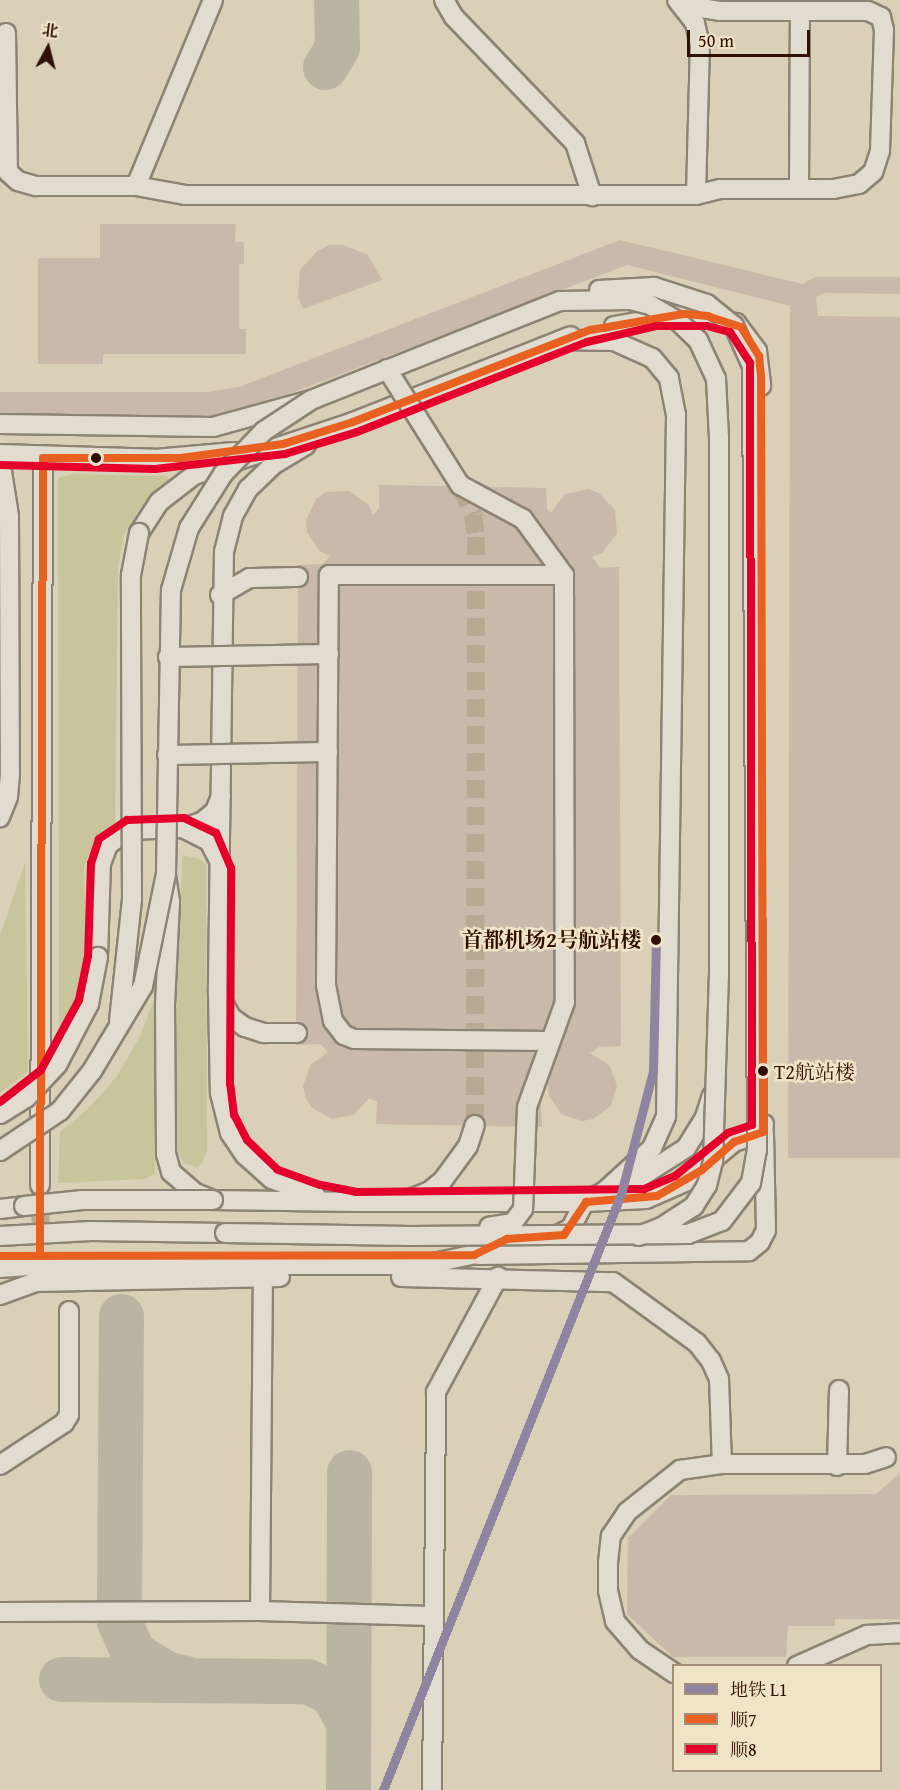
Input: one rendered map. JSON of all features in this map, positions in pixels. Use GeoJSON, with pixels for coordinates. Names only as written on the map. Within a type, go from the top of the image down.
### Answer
{"type":"FeatureCollection","features":[{"type":"Feature","properties":{"kind":"street"},"geometry":{"type":"LineString","coordinates":[[136,186],[213,0]]}},
{"type":"Feature","properties":{"kind":"street"},"geometry":{"type":"LineString","coordinates":[[444,0],[454,18],[574,143],[592,196]]}},
{"type":"Feature","properties":{"kind":"street"},"geometry":{"type":"LineString","coordinates":[[6,33],[8,172],[18,182],[36,186],[136,186],[186,195],[696,195],[720,189],[834,189],[859,184],[873,172],[880,151],[884,30],[881,17],[868,11],[720,11],[679,2]]}},
{"type":"Feature","properties":{"kind":"street"},"geometry":{"type":"LineString","coordinates":[[679,2],[695,23],[700,45],[696,195]]}},
{"type":"Feature","properties":{"kind":"street"},"geometry":{"type":"LineString","coordinates":[[799,189],[800,11]]}},
{"type":"Feature","properties":{"kind":"street"},"geometry":{"type":"LineString","coordinates":[[0,424],[213,427],[311,400],[560,301],[621,286],[654,287],[684,294],[711,306],[734,326],[748,351],[753,373],[757,1157],[748,1190],[718,1224],[692,1234],[410,1236],[91,1231],[0,1236]]}},
{"type":"Feature","properties":{"kind":"street"},"geometry":{"type":"LineString","coordinates":[[560,301],[630,300],[667,314],[698,340],[714,371],[718,389],[718,974],[713,1158],[707,1185],[695,1205],[670,1222],[639,1236]]}},
{"type":"Feature","properties":{"kind":"street"},"geometry":{"type":"LineString","coordinates":[[0,1256],[40,1249],[474,1255],[749,1251],[760,1242],[766,1230],[760,358],[741,327],[708,316],[656,316],[561,340],[406,400],[353,422],[289,453],[248,489],[228,531],[220,595],[223,787],[218,993],[220,1093],[233,1140],[272,1179],[317,1195],[356,1202]]}},
{"type":"Feature","properties":{"kind":"street"},"geometry":{"type":"LineString","coordinates":[[586,1202],[622,1192],[690,1144],[710,1106],[715,1061],[714,371],[706,350],[688,333],[662,326],[614,326]]}},
{"type":"Feature","properties":{"kind":"street"},"geometry":{"type":"LineString","coordinates":[[0,1269],[39,1265],[411,1266],[474,1255],[507,1239],[564,1235],[586,1202],[605,1191],[652,1148],[664,1128],[667,1110],[676,415],[669,378],[652,358],[614,341],[561,340]]}},
{"type":"Feature","properties":{"kind":"street"},"geometry":{"type":"LineString","coordinates":[[387,369],[460,485],[523,519],[564,575],[565,1002],[549,1041],[526,1117],[520,1216],[504,1226],[410,1236]]}},
{"type":"Feature","properties":{"kind":"street"},"geometry":{"type":"LineString","coordinates":[[213,1200],[182,1185],[171,1172],[165,1154],[165,1005],[170,910],[166,874],[166,755],[168,657],[173,576],[195,516],[218,479],[245,448],[311,400]]}},
{"type":"Feature","properties":{"kind":"street"},"geometry":{"type":"LineString","coordinates":[[406,400],[461,488]]}},
{"type":"Feature","properties":{"kind":"street"},"geometry":{"type":"LineString","coordinates":[[118,1023],[132,899],[131,575],[139,533],[159,501],[184,480],[283,444],[353,422]]}},
{"type":"Feature","properties":{"kind":"street"},"geometry":{"type":"LineString","coordinates":[[0,454],[43,458],[181,458],[283,444]]}},
{"type":"Feature","properties":{"kind":"street"},"geometry":{"type":"LineString","coordinates":[[40,1185],[43,458]]}},
{"type":"Feature","properties":{"kind":"street"},"geometry":{"type":"LineString","coordinates":[[0,459],[9,516],[10,774],[8,797],[0,817]]}},
{"type":"Feature","properties":{"kind":"street"},"geometry":{"type":"LineString","coordinates":[[549,1041],[354,1039],[337,1028],[326,995],[329,575],[564,575]]}},
{"type":"Feature","properties":{"kind":"street"},"geometry":{"type":"LineString","coordinates":[[220,595],[250,578],[298,578]]}},
{"type":"Feature","properties":{"kind":"street"},"geometry":{"type":"LineString","coordinates":[[168,657],[329,654]]}},
{"type":"Feature","properties":{"kind":"street"},"geometry":{"type":"LineString","coordinates":[[166,755],[328,752]]}},
{"type":"Feature","properties":{"kind":"street"},"geometry":{"type":"LineString","coordinates":[[0,1114],[39,1087],[62,1057],[89,1004],[98,957],[101,864],[108,845],[129,830],[183,828],[212,814],[223,787]]}},
{"type":"Feature","properties":{"kind":"street"},"geometry":{"type":"LineString","coordinates":[[183,828],[209,840],[221,871]]}},
{"type":"Feature","properties":{"kind":"street"},"geometry":{"type":"LineString","coordinates":[[0,1151],[60,1111],[92,1071],[118,1023],[143,986],[166,874]]}},
{"type":"Feature","properties":{"kind":"street"},"geometry":{"type":"LineString","coordinates":[[218,993],[231,1017],[245,1027],[264,1033],[297,1033]]}},
{"type":"Feature","properties":{"kind":"street"},"geometry":{"type":"LineString","coordinates":[[400,1202],[439,1184],[468,1146],[475,1125]]}},
{"type":"Feature","properties":{"kind":"street"},"geometry":{"type":"LineString","coordinates":[[0,1209],[83,1200],[586,1202],[657,1196],[702,1170],[734,1142],[764,1128]]}},
{"type":"Feature","properties":{"kind":"street"},"geometry":{"type":"LineString","coordinates":[[260,1611],[263,1277]]}},
{"type":"Feature","properties":{"kind":"street"},"geometry":{"type":"LineString","coordinates":[[0,1295],[36,1282],[263,1277],[498,1277],[613,1282],[697,1343],[719,1379],[722,1464]]}},
{"type":"Feature","properties":{"kind":"street"},"geometry":{"type":"LineString","coordinates":[[432,1790],[431,1616],[436,1392],[498,1277]]}},
{"type":"Feature","properties":{"kind":"street"},"geometry":{"type":"LineString","coordinates":[[0,1465],[63,1423],[69,1415],[69,1311]]}},
{"type":"Feature","properties":{"kind":"street"},"geometry":{"type":"LineString","coordinates":[[837,1466],[839,1390]]}},
{"type":"Feature","properties":{"kind":"street"},"geometry":{"type":"LineString","coordinates":[[672,1672],[640,1650],[615,1621],[608,1591],[611,1536],[627,1512],[656,1486],[680,1470],[722,1464],[837,1466],[886,1458]]}},
{"type":"Feature","properties":{"kind":"street"},"geometry":{"type":"LineString","coordinates":[[0,1612],[260,1611],[431,1616]]}},
{"type":"Feature","properties":{"kind":"street"},"geometry":{"type":"LineString","coordinates":[[799,1664],[867,1635],[900,1633]]}},
{"type":"Feature","properties":{"kind":"shaded area"},"geometry":{"type":"Polygon","coordinates":[[[72,474],[168,476],[170,481],[138,511],[124,534],[118,567],[115,826],[93,845],[84,866],[87,972],[59,1039],[58,478],[72,474]]]}},
{"type":"Feature","properties":{"kind":"shaded area"},"geometry":{"type":"Polygon","coordinates":[[[183,855],[200,859],[206,865],[207,1150],[202,1164],[196,1167],[184,1163],[176,1151],[176,980],[183,855]]]}},
{"type":"Feature","properties":{"kind":"shaded area"},"geometry":{"type":"Polygon","coordinates":[[[25,862],[28,1072],[0,1093],[0,936],[25,862]]]}},
{"type":"Feature","properties":{"kind":"shaded area"},"geometry":{"type":"Polygon","coordinates":[[[156,995],[155,1174],[145,1179],[58,1183],[60,1132],[91,1106],[117,1076],[140,1036],[156,995]]]}},
{"type":"Feature","properties":{"kind":"building"},"geometry":{"type":"Polygon","coordinates":[[[100,224],[236,224],[235,242],[244,242],[244,264],[239,264],[239,329],[246,329],[246,354],[103,354],[103,364],[38,364],[38,258],[100,258],[100,224]]]}},
{"type":"Feature","properties":{"kind":"building"},"geometry":{"type":"Polygon","coordinates":[[[620,240],[803,284],[815,277],[900,277],[900,294],[825,293],[816,297],[818,316],[900,317],[900,1158],[788,1158],[790,306],[627,265],[234,415],[210,418],[0,416],[0,392],[208,392],[239,387],[620,240]]]}},
{"type":"Feature","properties":{"kind":"building"},"geometry":{"type":"Polygon","coordinates":[[[330,245],[343,245],[368,255],[382,280],[303,309],[298,297],[300,270],[317,251],[330,245]]]}},
{"type":"Feature","properties":{"kind":"building"},"geometry":{"type":"Polygon","coordinates":[[[379,485],[546,488],[547,509],[551,513],[565,494],[588,489],[599,493],[615,510],[617,533],[603,552],[592,557],[600,568],[619,567],[621,1046],[599,1047],[590,1053],[609,1065],[617,1085],[611,1106],[593,1119],[582,1121],[561,1114],[549,1096],[548,1084],[540,1090],[542,1127],[376,1124],[377,1102],[369,1098],[354,1115],[332,1119],[312,1108],[306,1098],[303,1087],[310,1065],[328,1052],[321,1044],[296,1045],[298,565],[323,564],[330,556],[319,551],[307,532],[306,520],[316,499],[326,492],[349,491],[368,504],[373,515],[379,508],[379,485]]]}},
{"type":"Feature","properties":{"kind":"building"},"geometry":{"type":"Polygon","coordinates":[[[900,1473],[900,1619],[835,1619],[835,1626],[788,1626],[786,1657],[673,1657],[627,1614],[628,1538],[671,1495],[876,1494],[900,1473]]]}},
{"type":"Feature","properties":{"kind":"taxiway"},"geometry":{"type":"LineString","coordinates":[[325,67],[337,47],[336,0]]}},
{"type":"Feature","properties":{"kind":"taxiway"},"geometry":{"type":"LineString","coordinates":[[121,1316],[119,1621],[133,1653],[167,1674],[186,1678]]}},
{"type":"Feature","properties":{"kind":"taxiway"},"geometry":{"type":"LineString","coordinates":[[348,1790],[349,1472]]}},
{"type":"Feature","properties":{"kind":"taxiway"},"geometry":{"type":"LineString","coordinates":[[61,1679],[307,1681],[331,1692],[348,1722]]}},
{"type":"Feature","properties":{"kind":"tunnel"},"geometry":{"type":"LineString","coordinates":[[461,488],[473,515],[476,537],[475,1125]]}},
{"type":"Feature","properties":{"kind":"tunnel"},"geometry":{"type":"LineString","coordinates":[[40,1185],[41,1243]]}},
{"type":"Feature","properties":{"kind":"metro line","name":"L1"},"geometry":{"type":"LineString","coordinates":[[383,1790],[621,1194],[653,1071],[656,940]]}},
{"type":"Feature","properties":{"kind":"transit line","name":"顺7"},"geometry":{"type":"LineString","coordinates":[[0,1256],[474,1255],[507,1239],[564,1235],[586,1202],[657,1196],[702,1170],[734,1142],[763,1132],[761,377],[759,356],[741,327],[708,316],[683,314],[590,330],[353,422],[283,444],[181,458],[43,458],[40,1255]]}},
{"type":"Feature","properties":{"kind":"transit line","name":"顺8"},"geometry":{"type":"LineString","coordinates":[[0,465],[155,469],[285,454],[357,432],[587,342],[657,326],[707,326],[730,332],[750,363],[752,1125],[728,1133],[675,1176],[644,1189],[357,1192],[320,1185],[278,1170],[247,1140],[234,1115],[230,1084],[231,868],[216,833],[184,818],[127,820],[99,839],[91,863],[88,956],[79,1000],[41,1070],[0,1102]]}},
{"type":"Feature","properties":{"kind":"place","name":"首都机场2号航站楼"},"geometry":{"type":"Point","coordinates":[656,940]}},
{"type":"Feature","properties":{"kind":"place","name":"T2航站楼"},"geometry":{"type":"Point","coordinates":[763,1071]}}]}
